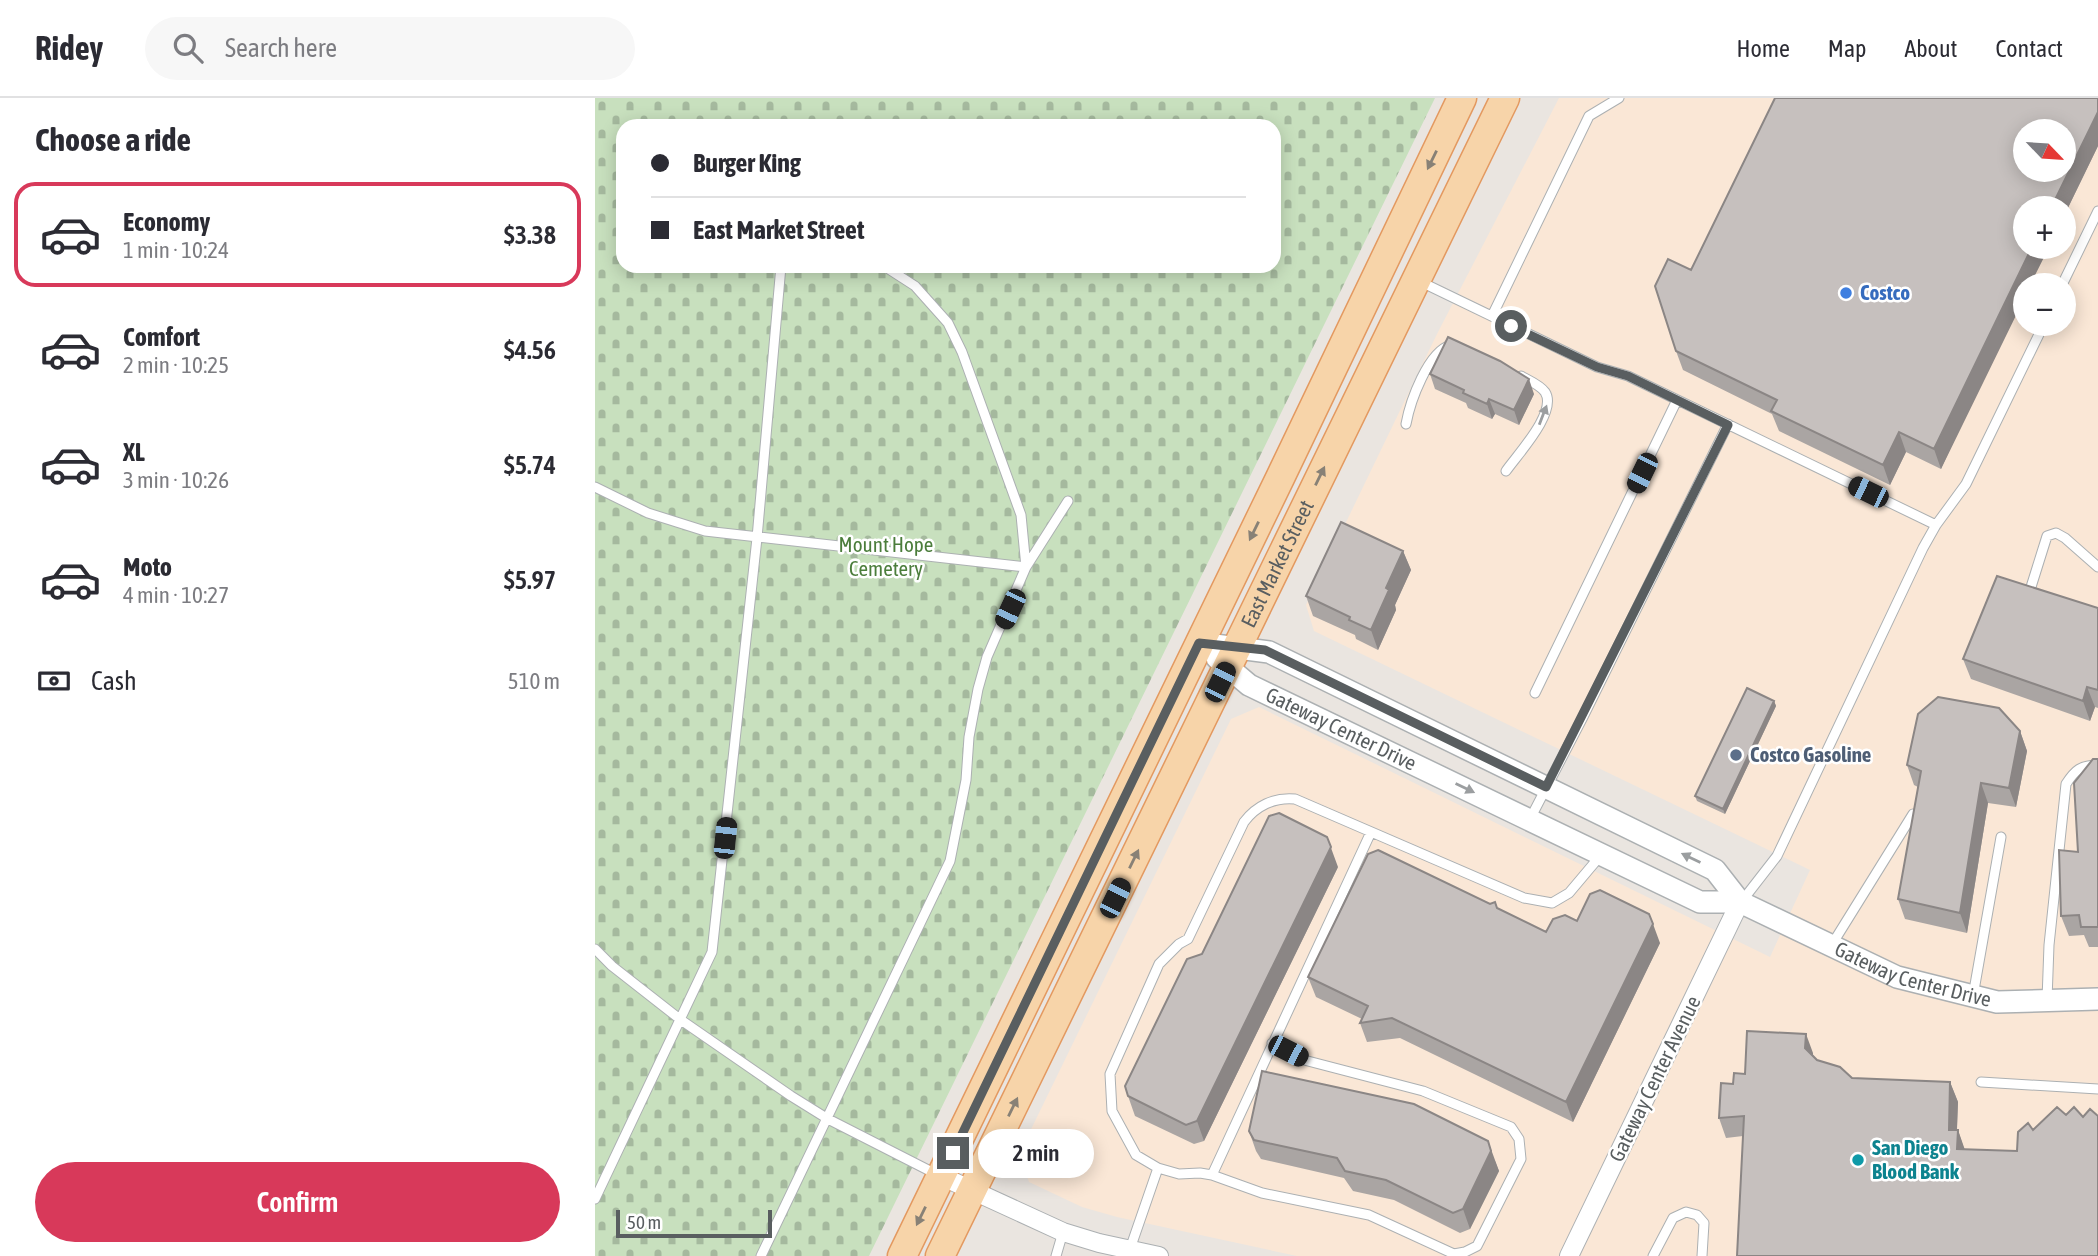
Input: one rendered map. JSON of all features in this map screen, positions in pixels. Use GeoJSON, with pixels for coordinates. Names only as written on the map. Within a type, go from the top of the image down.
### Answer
{"type":"FeatureCollection","features":[{"type":"Feature","properties":{"kind":"main road","name":"East Market Street"},"geometry":{"type":"LineString","coordinates":[[902,1256],[1462,98]]}},
{"type":"Feature","properties":{"kind":"main road","name":"East Market Street"},"geometry":{"type":"LineString","coordinates":[[940,1256],[1505,98]]}},
{"type":"Feature","properties":{"kind":"street","name":"Gateway Center Drive"},"geometry":{"type":"LineString","coordinates":[[1199,643],[1232,657],[1265,650],[1715,870],[1740,902],[1897,977],[1997,1002],[2098,999]]}},
{"type":"Feature","properties":{"kind":"street","name":"Gateway Center Drive"},"geometry":{"type":"LineString","coordinates":[[1232,657],[1249,685],[1700,902],[1740,902]]}},
{"type":"Feature","properties":{"kind":"street","name":"Gateway Center Avenue"},"geometry":{"type":"LineString","coordinates":[[1569,1256],[1740,902]]}},
{"type":"Feature","properties":{"kind":"street"},"geometry":{"type":"LineString","coordinates":[[941,1176],[1063,1232],[1159,1256]]}},
{"type":"Feature","properties":{"kind":"lane"},"geometry":{"type":"LineString","coordinates":[[1492,316],[1589,116],[1619,98]]}},
{"type":"Feature","properties":{"kind":"lane"},"geometry":{"type":"LineString","coordinates":[[2068,273],[2098,211]]}},
{"type":"Feature","properties":{"kind":"lane"},"geometry":{"type":"LineString","coordinates":[[595,1199],[712,952],[757,538],[780,273]]}},
{"type":"Feature","properties":{"kind":"lane"},"geometry":{"type":"LineString","coordinates":[[895,273],[915,286],[948,323],[962,352],[1021,515],[1027,568]]}},
{"type":"Feature","properties":{"kind":"lane"},"geometry":{"type":"LineString","coordinates":[[1416,280],[1597,367],[1628,376],[1936,525]]}},
{"type":"Feature","properties":{"kind":"lane"},"geometry":{"type":"LineString","coordinates":[[1740,902],[1777,856],[1923,548],[1966,484],[2038,336]]}},
{"type":"Feature","properties":{"kind":"lane"},"geometry":{"type":"LineString","coordinates":[[1406,425],[1409,408],[1436,354],[1448,345],[1466,350]]}},
{"type":"Feature","properties":{"kind":"lane"},"geometry":{"type":"LineString","coordinates":[[1506,471],[1538,427],[1548,402],[1545,392],[1509,370]]}},
{"type":"Feature","properties":{"kind":"lane"},"geometry":{"type":"LineString","coordinates":[[1535,693],[1677,400]]}},
{"type":"Feature","properties":{"kind":"lane"},"geometry":{"type":"LineString","coordinates":[[1530,819],[1728,425]]}},
{"type":"Feature","properties":{"kind":"lane"},"geometry":{"type":"LineString","coordinates":[[595,487],[647,513],[705,531],[1027,568]]}},
{"type":"Feature","properties":{"kind":"lane"},"geometry":{"type":"LineString","coordinates":[[761,1256],[950,861],[966,780],[969,737],[987,657],[1027,568],[1068,501]]}},
{"type":"Feature","properties":{"kind":"lane"},"geometry":{"type":"LineString","coordinates":[[2031,587],[2047,536],[2056,533],[2098,567]]}},
{"type":"Feature","properties":{"kind":"lane"},"geometry":{"type":"LineString","coordinates":[[2047,1000],[2049,945],[2066,784],[2075,770],[2087,765],[2098,765]]}},
{"type":"Feature","properties":{"kind":"lane"},"geometry":{"type":"LineString","coordinates":[[1272,1043],[1304,1060],[1423,1091],[1511,1127],[1519,1139],[1521,1159],[1477,1246],[1454,1254],[1369,1215],[1262,1193],[1200,1172],[1179,1174],[1158,1168],[1136,1155],[1112,1111],[1111,1074],[1159,964],[1188,939],[1244,822],[1253,810],[1281,798],[1295,799],[1524,898],[1552,903],[1569,893],[1602,854]]}},
{"type":"Feature","properties":{"kind":"lane"},"geometry":{"type":"LineString","coordinates":[[1830,947],[1913,814]]}},
{"type":"Feature","properties":{"kind":"lane"},"geometry":{"type":"LineString","coordinates":[[1212,1175],[1371,832]]}},
{"type":"Feature","properties":{"kind":"lane"},"geometry":{"type":"LineString","coordinates":[[1973,996],[2001,837]]}},
{"type":"Feature","properties":{"kind":"lane"},"geometry":{"type":"LineString","coordinates":[[595,949],[612,966],[681,1020],[791,1096],[828,1119],[941,1176]]}},
{"type":"Feature","properties":{"kind":"lane"},"geometry":{"type":"LineString","coordinates":[[1982,1082],[2098,1089]]}},
{"type":"Feature","properties":{"kind":"lane"},"geometry":{"type":"LineString","coordinates":[[1130,1250],[1158,1168]]}},
{"type":"Feature","properties":{"kind":"lane"},"geometry":{"type":"LineString","coordinates":[[1653,1256],[1674,1218],[1686,1212],[1697,1215],[1704,1223],[1702,1256]]}},
{"type":"Feature","properties":{"kind":"lane"},"geometry":{"type":"LineString","coordinates":[[1056,1256],[1063,1232]]}},
{"type":"Feature","properties":{"kind":"shaded area"},"geometry":{"type":"Polygon","coordinates":[[[1559,98],[2098,98],[2098,1256],[1297,1256],[1117,1217],[1082,1207],[1029,1182],[1019,1154],[1231,719],[1259,707],[1770,957],[1810,870],[1314,631],[1306,605],[1437,334],[1559,98]]]}},
{"type":"Feature","properties":{"kind":"green space","name":"Mount Hope Cemetery"},"geometry":{"type":"Polygon","coordinates":[[[595,98],[1435,98],[869,1256],[595,1256],[595,98]]]}},
{"type":"Feature","properties":{"kind":"building","name":"Costco"},"geometry":{"type":"Polygon","coordinates":[[[1775,98],[2098,98],[2098,112],[2076,157],[2076,119],[2013,119],[2013,182],[2064,182],[2057,196],[2013,196],[2013,259],[2026,259],[2019,273],[2013,273],[2013,286],[1934,449],[1899,432],[1883,465],[1771,411],[1777,400],[1676,351],[1655,286],[1668,259],[1691,270],[1775,98]]]}},
{"type":"Feature","properties":{"kind":"building"},"geometry":{"type":"Polygon","coordinates":[[[1448,337],[1500,361],[1529,379],[1514,410],[1489,399],[1487,404],[1430,374],[1448,337]]]}},
{"type":"Feature","properties":{"kind":"building"},"geometry":{"type":"Polygon","coordinates":[[[1341,522],[1403,551],[1371,630],[1306,596],[1341,522]]]}},
{"type":"Feature","properties":{"kind":"building"},"geometry":{"type":"Polygon","coordinates":[[[1997,576],[2098,608],[2098,690],[2087,687],[2083,701],[1963,659],[1997,576]]]}},
{"type":"Feature","properties":{"kind":"building","name":"Costco Gasoline"},"geometry":{"type":"Polygon","coordinates":[[[1747,688],[1774,701],[1723,809],[1695,796],[1747,688]]]}},
{"type":"Feature","properties":{"kind":"building"},"geometry":{"type":"Polygon","coordinates":[[[1938,697],[1999,708],[2020,731],[2009,788],[1981,783],[1960,913],[1898,899],[1921,771],[1907,765],[1918,714],[1938,697]]]}},
{"type":"Feature","properties":{"kind":"building"},"geometry":{"type":"Polygon","coordinates":[[[2093,759],[2098,759],[2098,927],[2081,927],[2079,915],[2061,916],[2059,850],[2078,852],[2074,783],[2093,759]]]}},
{"type":"Feature","properties":{"kind":"building"},"geometry":{"type":"Polygon","coordinates":[[[1279,813],[1327,837],[1331,847],[1197,1121],[1186,1125],[1128,1096],[1125,1086],[1187,959],[1202,954],[1269,816],[1279,813]]]}},
{"type":"Feature","properties":{"kind":"building"},"geometry":{"type":"Polygon","coordinates":[[[1378,850],[1490,904],[1495,902],[1497,908],[1546,932],[1553,919],[1565,915],[1577,921],[1590,894],[1600,890],[1649,914],[1653,924],[1566,1102],[1392,1018],[1360,1023],[1368,1006],[1308,977],[1368,854],[1378,850]]]}},
{"type":"Feature","properties":{"kind":"building","name":"San Diego Blood Bank"},"geometry":{"type":"Polygon","coordinates":[[[1747,1031],[1806,1034],[1805,1048],[1817,1060],[1840,1067],[1852,1078],[1950,1082],[1949,1130],[1958,1130],[1957,1149],[2017,1151],[2018,1132],[2028,1123],[2033,1130],[2057,1107],[2066,1115],[2074,1107],[2083,1117],[2090,1109],[2098,1116],[2098,1256],[1737,1256],[1744,1116],[1719,1118],[1721,1083],[1733,1084],[1734,1073],[1745,1074],[1747,1031]]]}},
{"type":"Feature","properties":{"kind":"building"},"geometry":{"type":"Polygon","coordinates":[[[1262,1071],[1414,1104],[1488,1141],[1491,1151],[1463,1209],[1453,1213],[1386,1180],[1345,1171],[1337,1158],[1254,1140],[1249,1131],[1262,1071]]]}},
{"type":"Feature","properties":{"kind":"place","name":"Costco"},"geometry":{"type":"Point","coordinates":[1846,293]}},
{"type":"Feature","properties":{"kind":"place","name":"Costco Gasoline"},"geometry":{"type":"Point","coordinates":[1736,755]}},
{"type":"Feature","properties":{"kind":"place","name":"San Diego Blood Bank"},"geometry":{"type":"Point","coordinates":[1858,1160]}},
{"type":"Feature","properties":{"kind":"route"},"geometry":{"type":"LineString","coordinates":[[953,1153],[1199,643],[1265,650],[1546,787],[1728,425],[1628,376],[1597,367],[1511,326]]}}]}
